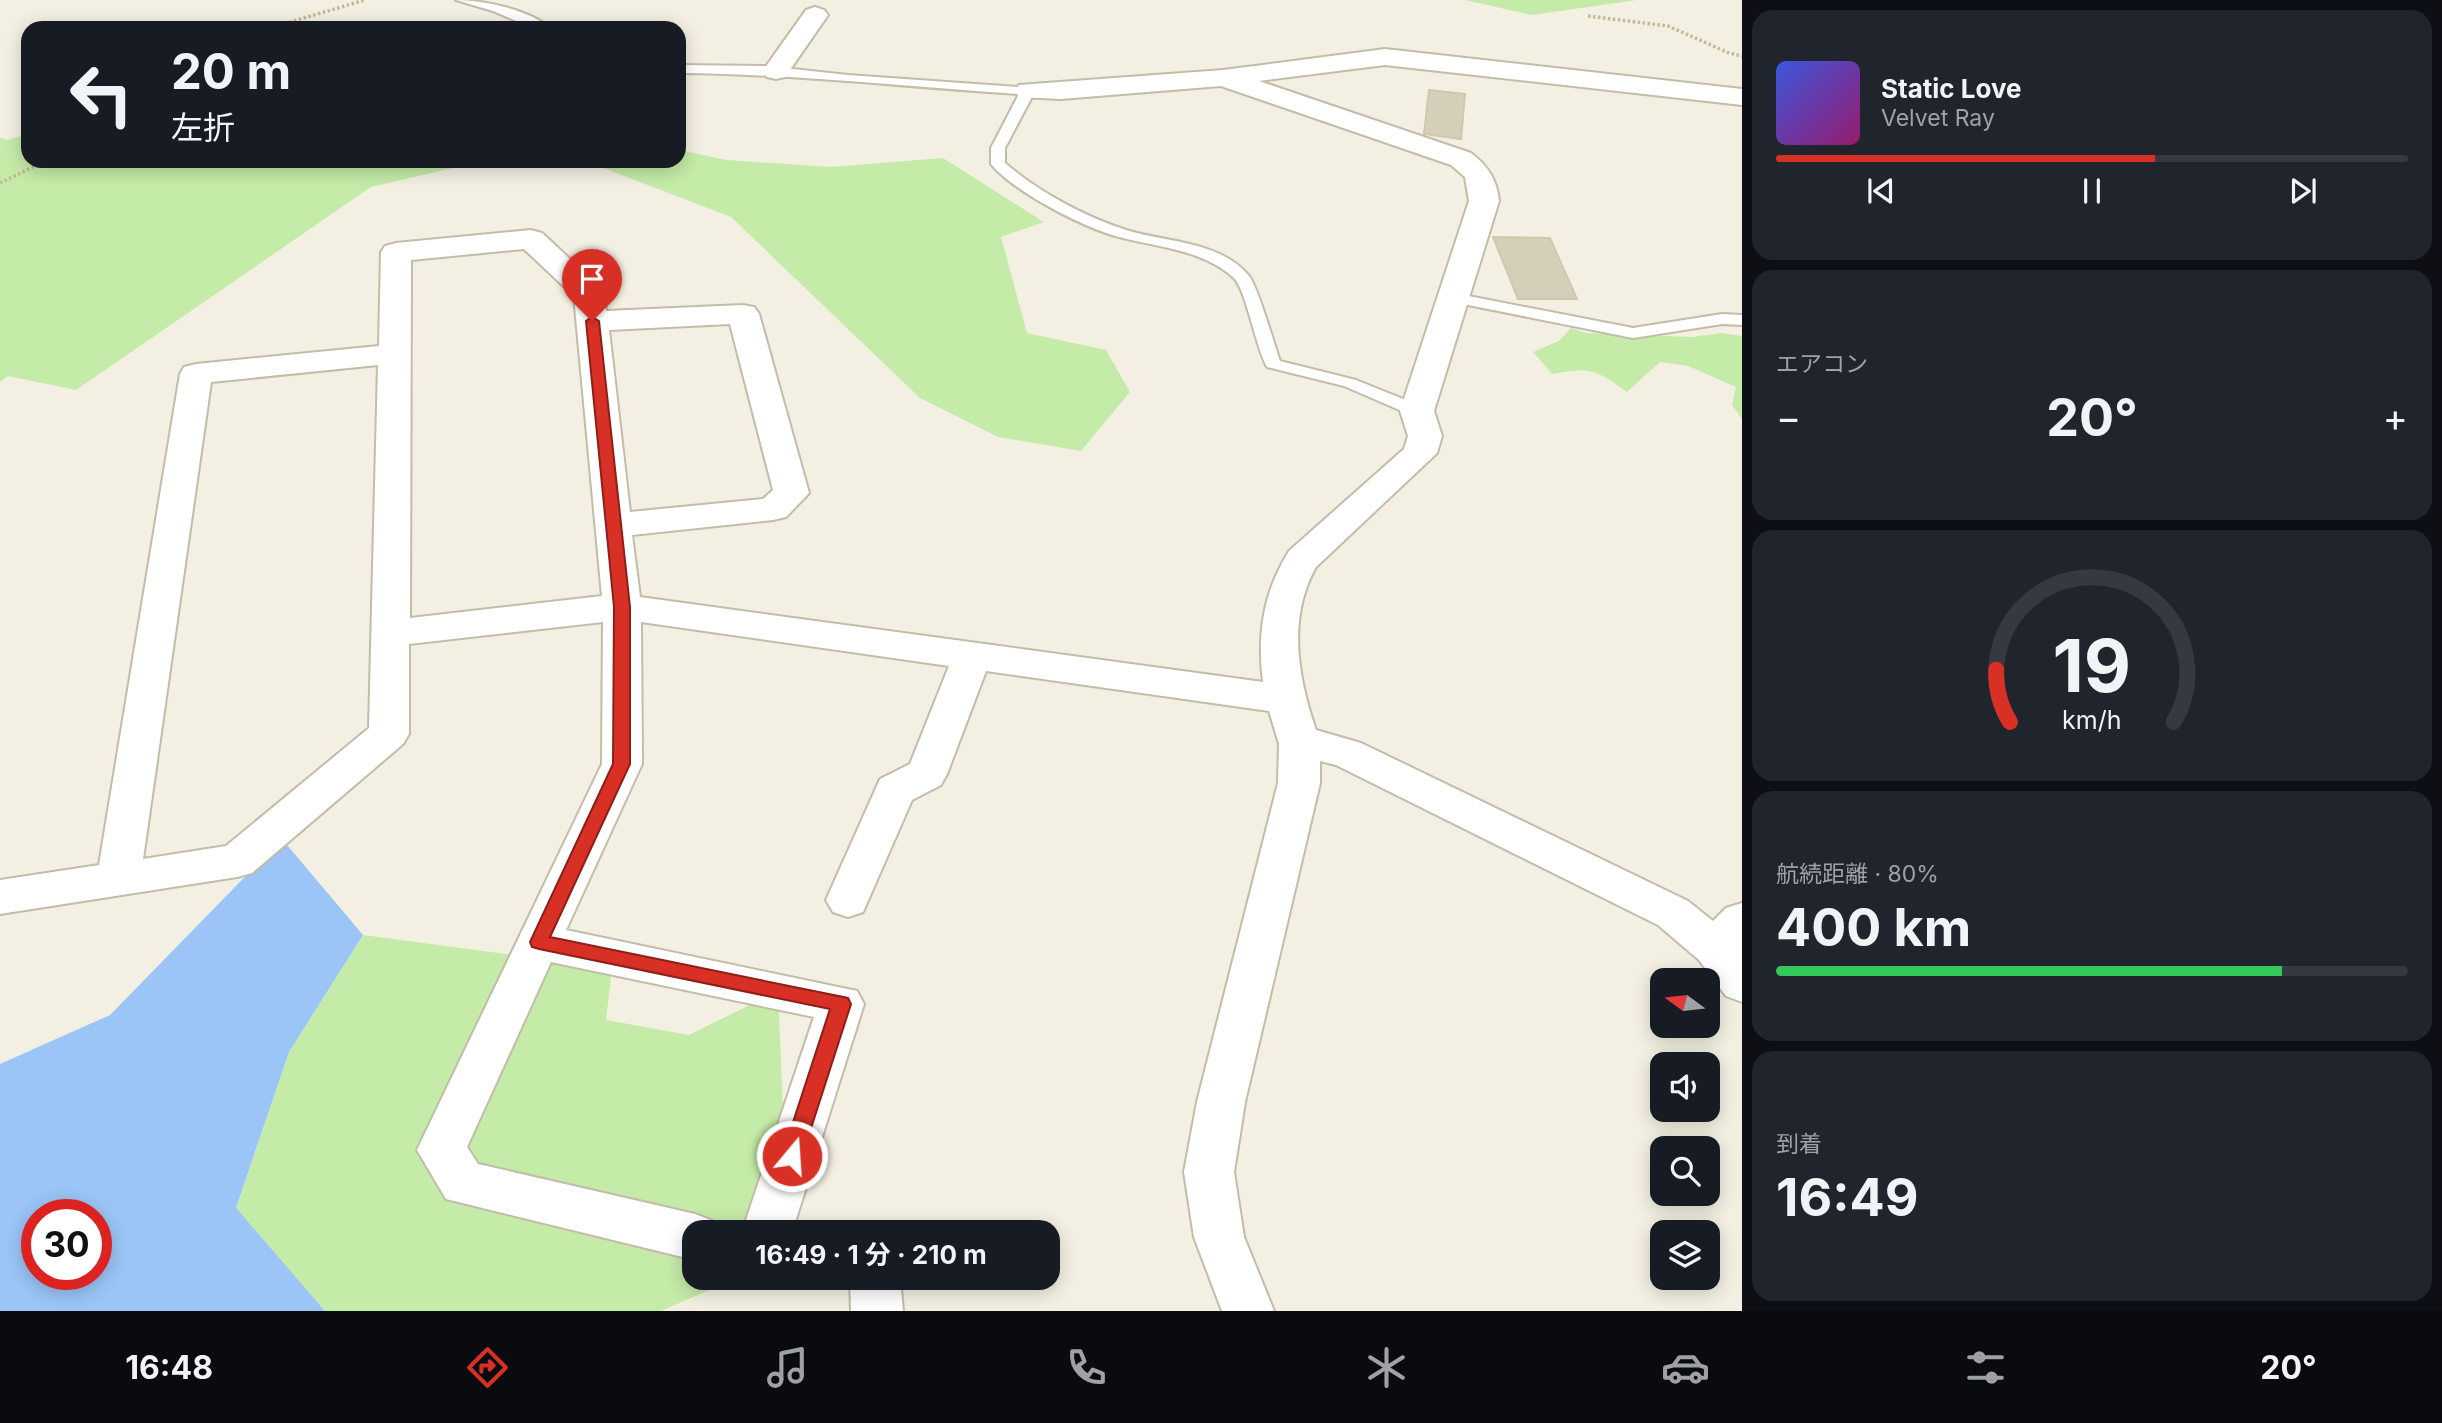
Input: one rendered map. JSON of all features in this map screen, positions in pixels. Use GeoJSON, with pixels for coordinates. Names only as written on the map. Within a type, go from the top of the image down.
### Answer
{"type":"FeatureCollection","features":[{"type":"Feature","properties":{"kind":"street"},"geometry":{"type":"LineString","coordinates":[[776,71],[815,15]]}},
{"type":"Feature","properties":{"kind":"street"},"geometry":{"type":"LineString","coordinates":[[1028,91],[1061,92],[1223,78],[1372,58],[1399,57],[1742,97]]}},
{"type":"Feature","properties":{"kind":"street"},"geometry":{"type":"LineString","coordinates":[[1223,78],[1461,159],[1476,170],[1484,183],[1483,201],[1417,411],[1426,436],[1420,453],[1302,560],[1291,575],[1281,611],[1279,649],[1286,699],[1299,741],[1299,783],[1221,1102],[1209,1172],[1219,1237],[1248,1311]]}},
{"type":"Feature","properties":{"kind":"street"},"geometry":{"type":"LineString","coordinates":[[0,897],[237,861],[389,734],[396,253],[531,239],[589,294],[622,607],[622,764],[441,1150],[463,1183],[682,1234]]}},
{"type":"Feature","properties":{"kind":"street"},"geometry":{"type":"LineString","coordinates":[[592,321],[743,314],[791,494],[773,509],[613,524]]}},
{"type":"Feature","properties":{"kind":"street"},"geometry":{"type":"LineString","coordinates":[[118,880],[196,374],[394,354]]}},
{"type":"Feature","properties":{"kind":"street"},"geometry":{"type":"LineString","coordinates":[[390,633],[622,607],[1286,699]]}},
{"type":"Feature","properties":{"kind":"street"},"geometry":{"type":"LineString","coordinates":[[848,900],[895,790],[927,774],[972,654]]}},
{"type":"Feature","properties":{"kind":"street"},"geometry":{"type":"LineString","coordinates":[[1299,741],[1347,753],[1630,890],[1673,914],[1728,933],[1742,983]]}},
{"type":"Feature","properties":{"kind":"street"},"geometry":{"type":"LineString","coordinates":[[539,942],[841,1004],[771,1220]]}},
{"type":"Feature","properties":{"kind":"street"},"geometry":{"type":"LineString","coordinates":[[876,1290],[877,1311]]}},
{"type":"Feature","properties":{"kind":"lane"},"geometry":{"type":"LineString","coordinates":[[462,0],[497,8],[528,21]]}},
{"type":"Feature","properties":{"kind":"lane"},"geometry":{"type":"LineString","coordinates":[[686,69],[776,71],[1028,91],[998,148],[998,164],[1015,179],[1074,214],[1121,233],[1199,252],[1221,262],[1242,278],[1273,364],[1350,383],[1417,411]]}},
{"type":"Feature","properties":{"kind":"lane"},"geometry":{"type":"LineString","coordinates":[[1453,298],[1633,333],[1722,319],[1742,320]]}},
{"type":"Feature","properties":{"kind":"path"},"geometry":{"type":"LineString","coordinates":[[294,21],[365,0]]}},
{"type":"Feature","properties":{"kind":"path"},"geometry":{"type":"LineString","coordinates":[[1588,16],[1668,26],[1729,53],[1742,56]]}},
{"type":"Feature","properties":{"kind":"path"},"geometry":{"type":"LineString","coordinates":[[0,183],[31,168]]}},
{"type":"Feature","properties":{"kind":"green space"},"geometry":{"type":"Polygon","coordinates":[[[1465,0],[1637,0],[1532,15],[1465,0]]]}},
{"type":"Feature","properties":{"kind":"green space"},"geometry":{"type":"Polygon","coordinates":[[[21,136],[21,168],[452,168],[371,187],[76,390],[8,376],[0,382],[0,137],[7,140],[21,136]]]}},
{"type":"Feature","properties":{"kind":"green space"},"geometry":{"type":"Polygon","coordinates":[[[686,151],[727,160],[831,167],[943,158],[1044,222],[1001,237],[1027,333],[1106,350],[1130,392],[1081,451],[998,437],[920,398],[731,217],[603,168],[686,168],[686,151]]]}},
{"type":"Feature","properties":{"kind":"green space"},"geometry":{"type":"Polygon","coordinates":[[[1571,328],[1585,333],[1692,337],[1721,333],[1742,336],[1742,419],[1732,405],[1736,387],[1688,366],[1660,362],[1627,392],[1600,374],[1592,372],[1552,374],[1533,352],[1559,341],[1571,328]]]}},
{"type":"Feature","properties":{"kind":"green space"},"geometry":{"type":"Polygon","coordinates":[[[363,935],[612,968],[606,1020],[689,1035],[778,991],[788,1220],[682,1220],[682,1290],[709,1290],[661,1311],[325,1311],[236,1209],[289,1052],[363,935]]]}},
{"type":"Feature","properties":{"kind":"water"},"geometry":{"type":"Polygon","coordinates":[[[282,839],[363,935],[289,1052],[236,1208],[325,1311],[0,1311],[0,1064],[110,1015],[282,839]]]}},
{"type":"Feature","properties":{"kind":"building"},"geometry":{"type":"Polygon","coordinates":[[[1429,90],[1465,94],[1461,139],[1424,134],[1429,90]]]}},
{"type":"Feature","properties":{"kind":"building"},"geometry":{"type":"Polygon","coordinates":[[[1493,237],[1550,238],[1577,299],[1518,299],[1493,237]]]}},
{"type":"Feature","properties":{"kind":"route"},"geometry":{"type":"LineString","coordinates":[[592,321],[622,607],[622,764],[539,942],[841,1004],[792,1156]]}}]}
